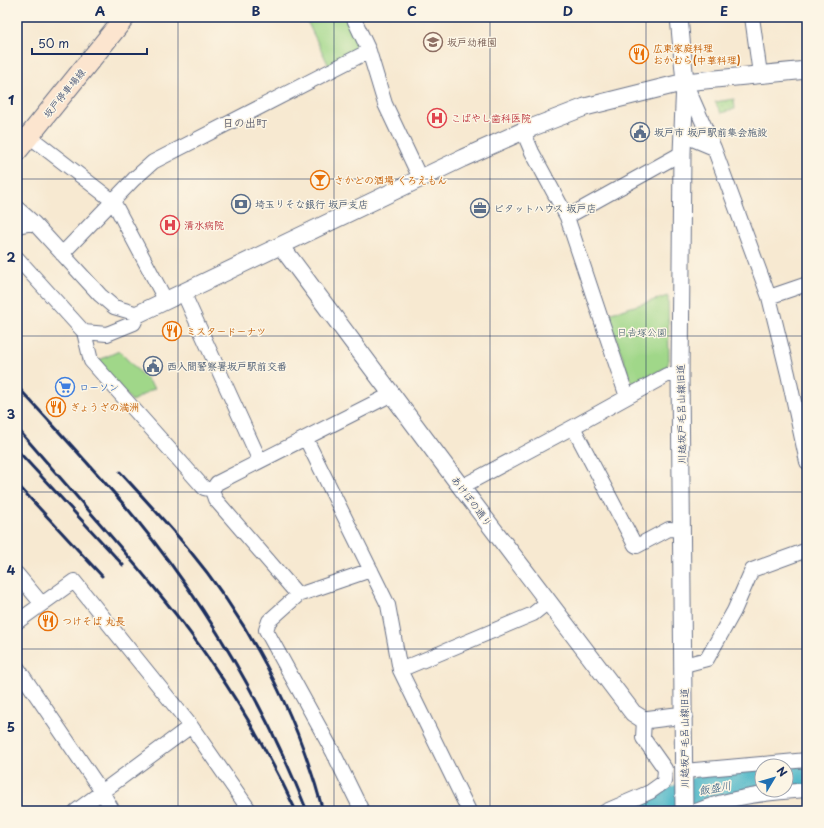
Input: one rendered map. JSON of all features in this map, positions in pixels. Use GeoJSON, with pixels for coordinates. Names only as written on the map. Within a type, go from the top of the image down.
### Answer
{"type":"FeatureCollection","features":[{"type":"Feature","properties":{"kind":"main road","name":"坂戸停車場線"},"geometry":{"type":"LineString","coordinates":[[23,144],[125,17]]}},
{"type":"Feature","properties":{"kind":"street"},"geometry":{"type":"LineString","coordinates":[[353,17],[369,51],[385,104],[420,178]]}},
{"type":"Feature","properties":{"kind":"street","name":"川越坂戸毛呂山線旧道"},"geometry":{"type":"LineString","coordinates":[[679,17],[685,82],[682,153],[680,375],[684,665],[684,811]]}},
{"type":"Feature","properties":{"kind":"street"},"geometry":{"type":"LineString","coordinates":[[752,17],[760,74]]}},
{"type":"Feature","properties":{"kind":"street"},"geometry":{"type":"LineString","coordinates":[[62,254],[153,162],[369,51]]}},
{"type":"Feature","properties":{"kind":"street"},"geometry":{"type":"LineString","coordinates":[[84,332],[107,334],[134,323],[138,314],[420,178],[523,131],[586,107],[685,82],[807,70]]}},
{"type":"Feature","properties":{"kind":"street"},"geometry":{"type":"LineString","coordinates":[[685,82],[714,148],[769,296],[807,462]]}},
{"type":"Feature","properties":{"kind":"street"},"geometry":{"type":"LineString","coordinates":[[523,131],[532,152],[567,217],[627,397]]}},
{"type":"Feature","properties":{"kind":"street"},"geometry":{"type":"LineString","coordinates":[[683,135],[714,148]]}},
{"type":"Feature","properties":{"kind":"street"},"geometry":{"type":"LineString","coordinates":[[23,144],[113,201],[166,301]]}},
{"type":"Feature","properties":{"kind":"street"},"geometry":{"type":"LineString","coordinates":[[567,217],[682,153]]}},
{"type":"Feature","properties":{"kind":"street"},"geometry":{"type":"LineString","coordinates":[[17,208],[34,223],[100,296],[114,307],[138,314]]}},
{"type":"Feature","properties":{"kind":"street"},"geometry":{"type":"LineString","coordinates":[[17,228],[21,225],[34,223]]}},
{"type":"Feature","properties":{"kind":"street","name":"あけぼの通り"},"geometry":{"type":"LineString","coordinates":[[281,246],[548,602],[634,713],[644,720]]}},
{"type":"Feature","properties":{"kind":"street"},"geometry":{"type":"LineString","coordinates":[[17,258],[84,332],[91,361],[204,488],[212,490]]}},
{"type":"Feature","properties":{"kind":"street"},"geometry":{"type":"LineString","coordinates":[[769,296],[807,284]]}},
{"type":"Feature","properties":{"kind":"street"},"geometry":{"type":"LineString","coordinates":[[183,292],[260,461]]}},
{"type":"Feature","properties":{"kind":"street"},"geometry":{"type":"LineString","coordinates":[[461,487],[573,428],[668,375],[680,375]]}},
{"type":"Feature","properties":{"kind":"street"},"geometry":{"type":"LineString","coordinates":[[212,490],[217,483],[392,394]]}},
{"type":"Feature","properties":{"kind":"street"},"geometry":{"type":"LineString","coordinates":[[573,428],[635,545],[637,546],[669,529],[682,530]]}},
{"type":"Feature","properties":{"kind":"street"},"geometry":{"type":"LineString","coordinates":[[306,439],[388,604],[400,670],[469,811]]}},
{"type":"Feature","properties":{"kind":"street"},"geometry":{"type":"LineString","coordinates":[[212,490],[215,499],[298,595]]}},
{"type":"Feature","properties":{"kind":"street"},"geometry":{"type":"LineString","coordinates":[[684,665],[707,659],[734,611],[752,570],[807,550]]}},
{"type":"Feature","properties":{"kind":"street"},"geometry":{"type":"LineString","coordinates":[[362,811],[333,752],[266,630],[268,621],[298,595],[371,570]]}},
{"type":"Feature","properties":{"kind":"street"},"geometry":{"type":"LineString","coordinates":[[17,574],[42,604]]}},
{"type":"Feature","properties":{"kind":"street"},"geometry":{"type":"LineString","coordinates":[[17,622],[74,581],[191,726],[250,811]]}},
{"type":"Feature","properties":{"kind":"street"},"geometry":{"type":"LineString","coordinates":[[400,670],[532,614],[548,602]]}},
{"type":"Feature","properties":{"kind":"street"},"geometry":{"type":"LineString","coordinates":[[17,667],[102,792],[112,811]]}},
{"type":"Feature","properties":{"kind":"street"},"geometry":{"type":"LineString","coordinates":[[606,811],[650,792],[664,782],[665,769],[643,738],[644,720],[684,715]]}},
{"type":"Feature","properties":{"kind":"street"},"geometry":{"type":"LineString","coordinates":[[76,811],[191,726]]}},
{"type":"Feature","properties":{"kind":"street"},"geometry":{"type":"LineString","coordinates":[[684,775],[807,760]]}},
{"type":"Feature","properties":{"kind":"street"},"geometry":{"type":"LineString","coordinates":[[696,811],[712,804],[733,799],[807,790]]}},
{"type":"Feature","properties":{"kind":"green space"},"geometry":{"type":"Polygon","coordinates":[[[317,17],[347,17],[360,44],[347,55],[329,66],[307,21],[317,17]]]}},
{"type":"Feature","properties":{"kind":"green space"},"geometry":{"type":"Polygon","coordinates":[[[734,99],[735,109],[721,113],[715,102],[734,99]]]}},
{"type":"Feature","properties":{"kind":"green space","name":"日𠮷塚公園"},"geometry":{"type":"Polygon","coordinates":[[[668,296],[669,360],[667,367],[636,383],[631,382],[608,314],[668,296]]]}},
{"type":"Feature","properties":{"kind":"green space"},"geometry":{"type":"Polygon","coordinates":[[[119,351],[155,388],[132,401],[97,361],[119,351]]]}},
{"type":"Feature","properties":{"kind":"waterway","name":"飯盛川"},"geometry":{"type":"LineString","coordinates":[[794,776],[807,775]]}},
{"type":"Feature","properties":{"kind":"waterway","name":"飯盛川"},"geometry":{"type":"LineString","coordinates":[[649,811],[699,790],[754,781]]}},
{"type":"Feature","properties":{"kind":"railway"},"geometry":{"type":"LineString","coordinates":[[17,386],[136,519],[187,587],[211,622],[273,733],[307,811]]}},
{"type":"Feature","properties":{"kind":"railway"},"geometry":{"type":"LineString","coordinates":[[17,428],[144,575],[200,646],[252,726],[296,811]]}},
{"type":"Feature","properties":{"kind":"railway"},"geometry":{"type":"LineString","coordinates":[[17,450],[123,565]]}},
{"type":"Feature","properties":{"kind":"railway"},"geometry":{"type":"LineString","coordinates":[[120,472],[186,546],[231,607],[251,639],[269,671],[300,740],[323,811]]}},
{"type":"Feature","properties":{"kind":"railway"},"geometry":{"type":"LineString","coordinates":[[17,484],[102,576]]}},
{"type":"Feature","properties":{"kind":"place","name":"坂戸幼稚園"},"geometry":{"type":"Point","coordinates":[433,42]}},
{"type":"Feature","properties":{"kind":"place","name":"広東家庭料理 おかむら(中華料理)"},"geometry":{"type":"Point","coordinates":[639,54]}},
{"type":"Feature","properties":{"kind":"place","name":"こばやし歯科医院"},"geometry":{"type":"Point","coordinates":[437,118]}},
{"type":"Feature","properties":{"kind":"place","name":"坂戸市 坂戸駅前集会施設"},"geometry":{"type":"Point","coordinates":[640,132]}},
{"type":"Feature","properties":{"kind":"place","name":"さかどの酒場 くろえもん"},"geometry":{"type":"Point","coordinates":[320,180]}},
{"type":"Feature","properties":{"kind":"place","name":"埼玉りそな銀行 坂戸支店"},"geometry":{"type":"Point","coordinates":[241,204]}},
{"type":"Feature","properties":{"kind":"place","name":"ピタットハウス 坂戸店"},"geometry":{"type":"Point","coordinates":[480,208]}},
{"type":"Feature","properties":{"kind":"place","name":"清水病院"},"geometry":{"type":"Point","coordinates":[170,225]}},
{"type":"Feature","properties":{"kind":"place","name":"ミスタードーナツ"},"geometry":{"type":"Point","coordinates":[172,331]}},
{"type":"Feature","properties":{"kind":"place","name":"西入間警察署坂戸駅前交番"},"geometry":{"type":"Point","coordinates":[153,366]}},
{"type":"Feature","properties":{"kind":"place","name":"ローソン"},"geometry":{"type":"Point","coordinates":[65,387]}},
{"type":"Feature","properties":{"kind":"place","name":"ぎょうざの満洲"},"geometry":{"type":"Point","coordinates":[56,407]}},
{"type":"Feature","properties":{"kind":"place","name":"つけそば 丸長"},"geometry":{"type":"Point","coordinates":[48,621]}},
{"type":"Feature","properties":{"kind":"district","name":"日の出町"},"geometry":{"type":"Point","coordinates":[245,123]}}]}
